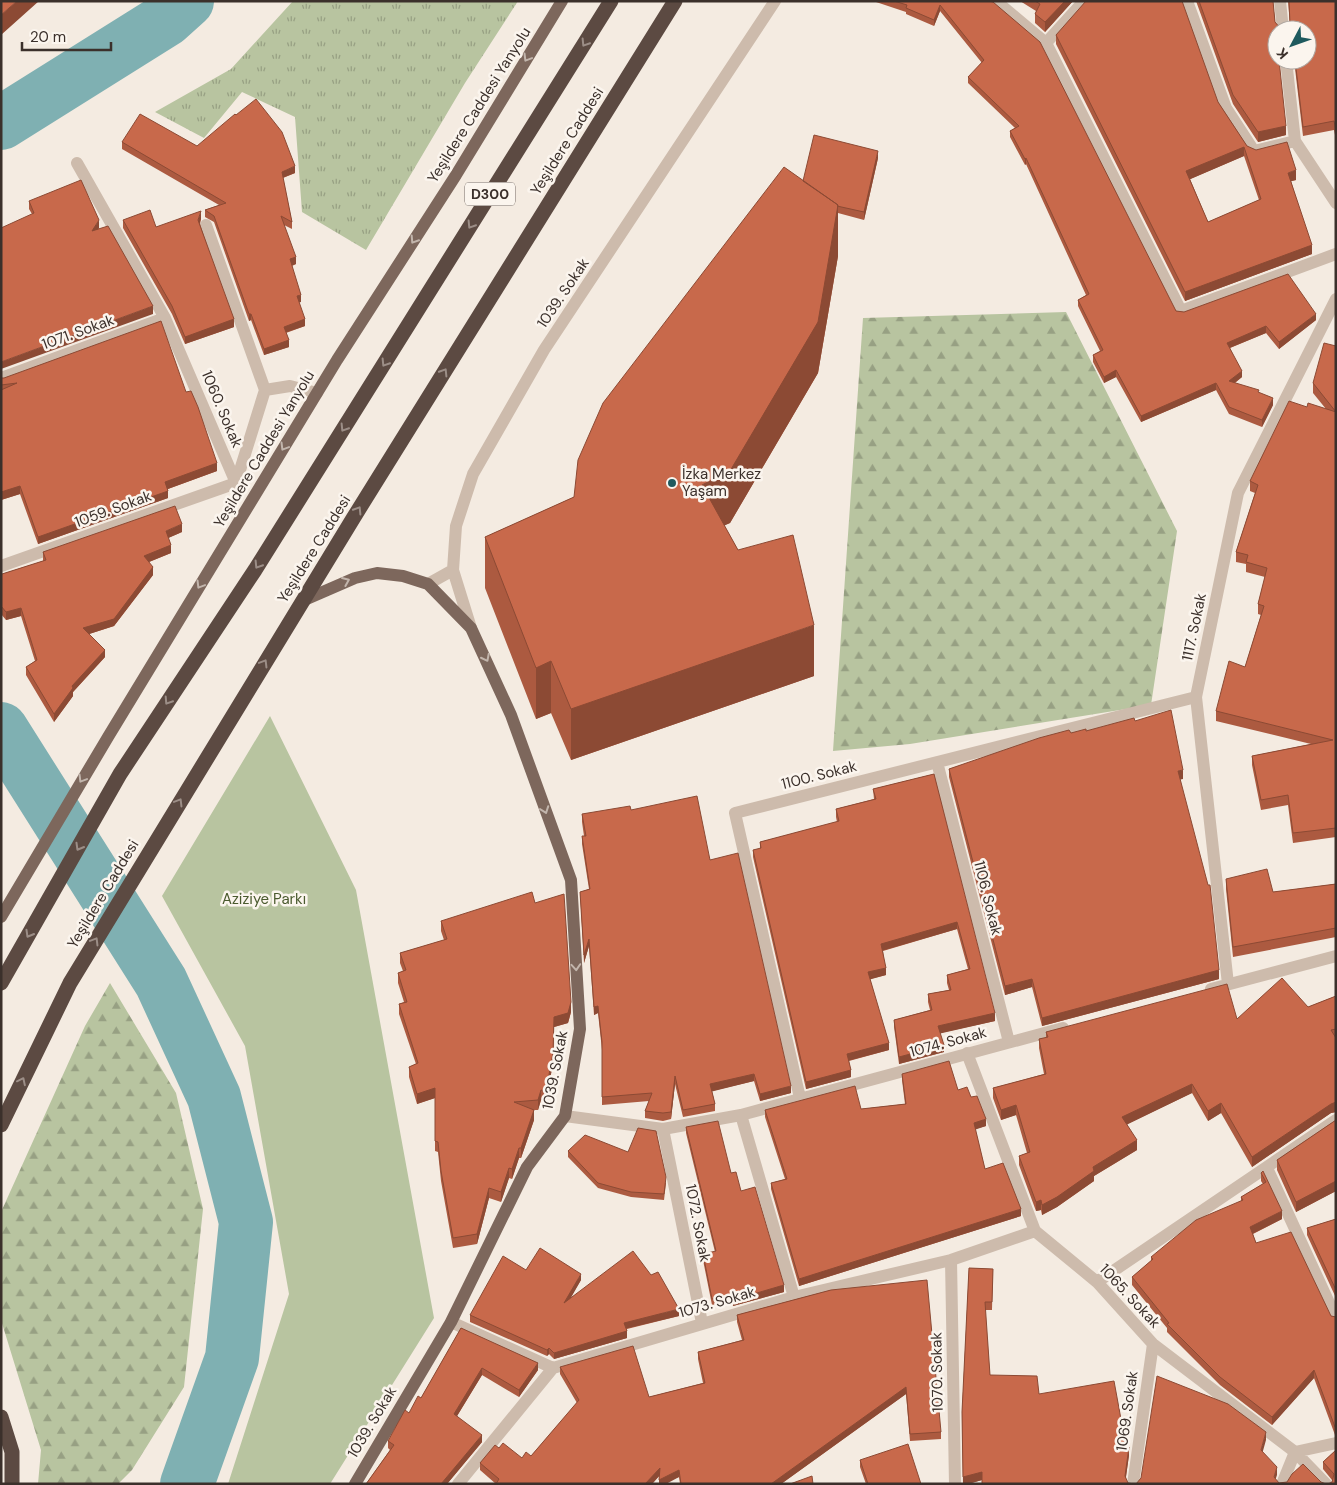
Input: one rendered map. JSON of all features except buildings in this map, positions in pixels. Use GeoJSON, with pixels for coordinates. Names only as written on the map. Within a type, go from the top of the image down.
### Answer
{"type":"FeatureCollection","features":[{"type":"Feature","properties":{"kind":"highway","name":"D300"},"geometry":{"type":"LineString","coordinates":[[1,983],[120,774],[255,570],[611,1]]}},
{"type":"Feature","properties":{"kind":"highway","name":"Yeşildere Caddesi"},"geometry":{"type":"LineString","coordinates":[[1,1125],[70,983],[302,601],[675,1]]}},
{"type":"Feature","properties":{"kind":"highway"},"geometry":{"type":"LineString","coordinates":[[1,1417],[12,1452],[12,1484]]}},
{"type":"Feature","properties":{"kind":"main road","name":"Yeşildere Caddesi Yanyolu"},"geometry":{"type":"LineString","coordinates":[[1,917],[26,872],[317,393],[456,174],[562,1]]}},
{"type":"Feature","properties":{"kind":"main road","name":"1039. Sokak"},"geometry":{"type":"LineString","coordinates":[[302,601],[355,578],[377,573],[403,576],[428,584],[471,628],[511,715],[571,880],[580,1030],[564,1116],[527,1167],[450,1322],[355,1484]]}},
{"type":"Feature","properties":{"kind":"street","name":"1039. Sokak"},"geometry":{"type":"LineString","coordinates":[[471,628],[453,570],[456,526],[473,474],[544,350],[775,1]]}},
{"type":"Feature","properties":{"kind":"street"},"geometry":{"type":"LineString","coordinates":[[996,1],[1046,43],[1181,311],[1336,254]]}},
{"type":"Feature","properties":{"kind":"street"},"geometry":{"type":"LineString","coordinates":[[1046,43],[1084,1]]}},
{"type":"Feature","properties":{"kind":"street"},"geometry":{"type":"LineString","coordinates":[[1187,1],[1226,108],[1254,151],[1295,141]]}},
{"type":"Feature","properties":{"kind":"street"},"geometry":{"type":"LineString","coordinates":[[1280,1],[1282,20]]}},
{"type":"Feature","properties":{"kind":"street"},"geometry":{"type":"LineString","coordinates":[[1287,70],[1295,141],[1336,203]]}},
{"type":"Feature","properties":{"kind":"street","name":"1060. Sokak"},"geometry":{"type":"LineString","coordinates":[[76,163],[165,318],[236,483]]}},
{"type":"Feature","properties":{"kind":"street"},"geometry":{"type":"LineString","coordinates":[[206,224],[265,390],[290,386],[317,393]]}},
{"type":"Feature","properties":{"kind":"street","name":"1117. Sokak"},"geometry":{"type":"LineString","coordinates":[[1228,984],[1196,697],[1238,493],[1336,299]]}},
{"type":"Feature","properties":{"kind":"street","name":"1071. Sokak"},"geometry":{"type":"LineString","coordinates":[[1,378],[165,318]]}},
{"type":"Feature","properties":{"kind":"street","name":"1060. Sokak"},"geometry":{"type":"LineString","coordinates":[[236,483],[265,390]]}},
{"type":"Feature","properties":{"kind":"street","name":"1059. Sokak"},"geometry":{"type":"LineString","coordinates":[[1,566],[236,483]]}},
{"type":"Feature","properties":{"kind":"street"},"geometry":{"type":"LineString","coordinates":[[428,584],[453,570]]}},
{"type":"Feature","properties":{"kind":"street","name":"1100. Sokak"},"geometry":{"type":"LineString","coordinates":[[800,1098],[735,813],[1196,697]]}},
{"type":"Feature","properties":{"kind":"street","name":"1106. Sokak"},"geometry":{"type":"LineString","coordinates":[[937,762],[1009,1042]]}},
{"type":"Feature","properties":{"kind":"street"},"geometry":{"type":"LineString","coordinates":[[1200,992],[1336,956]]}},
{"type":"Feature","properties":{"kind":"street","name":"1074. Sokak"},"geometry":{"type":"LineString","coordinates":[[564,1116],[663,1129],[741,1115],[1076,1025]]}},
{"type":"Feature","properties":{"kind":"street","name":"1065. Sokak"},"geometry":{"type":"LineString","coordinates":[[967,1054],[1035,1231],[1098,1282],[1153,1344],[1295,1452],[1326,1484]]}},
{"type":"Feature","properties":{"kind":"street"},"geometry":{"type":"LineString","coordinates":[[741,1115],[794,1297]]}},
{"type":"Feature","properties":{"kind":"street"},"geometry":{"type":"LineString","coordinates":[[1098,1282],[1336,1120]]}},
{"type":"Feature","properties":{"kind":"street","name":"1072. Sokak"},"geometry":{"type":"LineString","coordinates":[[663,1129],[702,1323]]}},
{"type":"Feature","properties":{"kind":"street"},"geometry":{"type":"LineString","coordinates":[[1268,1168],[1336,1318]]}},
{"type":"Feature","properties":{"kind":"street","name":"1073. Sokak"},"geometry":{"type":"LineString","coordinates":[[553,1368],[794,1297],[951,1260],[1035,1231]]}},
{"type":"Feature","properties":{"kind":"street","name":"1070. Sokak"},"geometry":{"type":"LineString","coordinates":[[951,1260],[954,1484]]}},
{"type":"Feature","properties":{"kind":"street"},"geometry":{"type":"LineString","coordinates":[[450,1322],[553,1368],[458,1484]]}},
{"type":"Feature","properties":{"kind":"street","name":"1069. Sokak"},"geometry":{"type":"LineString","coordinates":[[1133,1484],[1153,1344]]}},
{"type":"Feature","properties":{"kind":"street"},"geometry":{"type":"LineString","coordinates":[[1282,1484],[1295,1452],[1336,1443]]}},
{"type":"Feature","properties":{"kind":"green space"},"geometry":{"type":"Polygon","coordinates":[[[293,1],[518,1],[465,83],[366,250],[302,212],[295,117],[242,92],[204,138],[155,112],[231,69],[293,1]]]}},
{"type":"Feature","properties":{"kind":"green space"},"geometry":{"type":"Polygon","coordinates":[[[1066,312],[1177,531],[1151,705],[910,744],[833,751],[863,318],[1066,312]]]}},
{"type":"Feature","properties":{"kind":"green space","name":"Aziziye Parkı"},"geometry":{"type":"Polygon","coordinates":[[[270,716],[356,890],[434,1318],[330,1484],[228,1484],[289,1294],[245,1046],[162,896],[270,716]]]}},
{"type":"Feature","properties":{"kind":"green space"},"geometry":{"type":"Polygon","coordinates":[[[110,983],[176,1093],[203,1209],[184,1387],[132,1470],[118,1484],[38,1484],[41,1450],[1,1320],[1,1212],[85,1026],[110,983]]]}},
{"type":"Feature","properties":{"kind":"waterway"},"geometry":{"type":"LineString","coordinates":[[1,123],[167,19],[187,1]]}},
{"type":"Feature","properties":{"kind":"waterway"},"geometry":{"type":"LineString","coordinates":[[1,729],[161,982],[214,1097],[246,1222],[232,1358],[187,1484]]}},
{"type":"Feature","properties":{"kind":"place","name":"İzka Merkez Yaşam"},"geometry":{"type":"Point","coordinates":[672,483]}}]}
